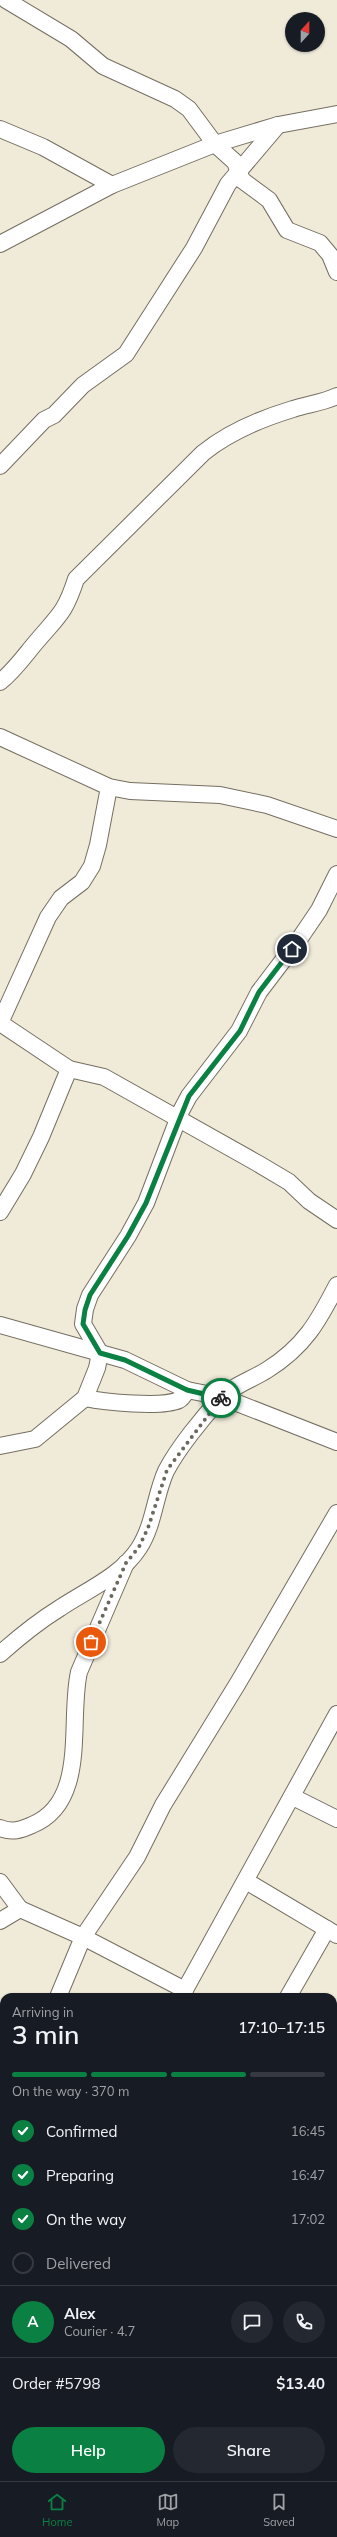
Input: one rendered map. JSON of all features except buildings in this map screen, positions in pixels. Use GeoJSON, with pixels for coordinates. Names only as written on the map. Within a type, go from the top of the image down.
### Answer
{"type":"FeatureCollection","features":[{"type":"Feature","properties":{"kind":"street"},"geometry":{"type":"LineString","coordinates":[[6,0],[71,39],[109,70],[184,104],[196,116],[215,144],[227,154],[239,170],[242,180],[269,200],[289,232],[309,237],[326,249],[337,272]]}},
{"type":"Feature","properties":{"kind":"street"},"geometry":{"type":"LineString","coordinates":[[0,244],[112,184],[215,144],[278,125],[337,114]]}},
{"type":"Feature","properties":{"kind":"street"},"geometry":{"type":"LineString","coordinates":[[0,466],[44,420],[54,415],[83,385],[126,354],[173,282],[221,196],[239,170],[278,125]]}},
{"type":"Feature","properties":{"kind":"street"},"geometry":{"type":"LineString","coordinates":[[0,129],[43,147],[112,184]]}},
{"type":"Feature","properties":{"kind":"street"},"geometry":{"type":"LineString","coordinates":[[0,682],[12,672],[59,618],[69,600],[76,579],[203,453],[223,437],[254,423],[294,408],[337,396]]}},
{"type":"Feature","properties":{"kind":"street"},"geometry":{"type":"LineString","coordinates":[[0,737],[109,787],[130,791],[220,795],[267,805],[337,829]]}},
{"type":"Feature","properties":{"kind":"street"},"geometry":{"type":"LineString","coordinates":[[109,787],[98,845],[92,866],[82,882],[61,898],[48,917],[0,1023],[69,1069],[104,1077],[288,1182],[309,1201],[337,1220]]}},
{"type":"Feature","properties":{"kind":"street"},"geometry":{"type":"LineString","coordinates":[[0,1446],[36,1439],[85,1398],[97,1368],[100,1353],[83,1324],[85,1310],[90,1295],[128,1236],[146,1203],[189,1096],[240,1031],[259,992],[319,910],[337,874]]}},
{"type":"Feature","properties":{"kind":"street"},"geometry":{"type":"LineString","coordinates":[[0,1211],[41,1137],[69,1069]]}},
{"type":"Feature","properties":{"kind":"street"},"geometry":{"type":"LineString","coordinates":[[0,1654],[16,1640],[59,1608],[101,1583],[126,1563],[139,1547],[148,1528],[167,1470],[222,1397],[269,1369],[302,1344],[312,1332],[337,1285]]}},
{"type":"Feature","properties":{"kind":"street"},"geometry":{"type":"LineString","coordinates":[[0,1325],[125,1360],[187,1390],[222,1397],[337,1442]]}},
{"type":"Feature","properties":{"kind":"street"},"geometry":{"type":"LineString","coordinates":[[85,1398],[124,1404],[174,1401],[183,1396],[187,1390]]}},
{"type":"Feature","properties":{"kind":"street"},"geometry":{"type":"LineString","coordinates":[[60,1993],[83,1937],[137,1857],[163,1805],[238,1683],[337,1513]]}},
{"type":"Feature","properties":{"kind":"street"},"geometry":{"type":"LineString","coordinates":[[0,1828],[18,1831],[45,1820],[57,1809],[64,1796],[72,1767],[75,1689],[79,1672],[126,1563]]}},
{"type":"Feature","properties":{"kind":"street"},"geometry":{"type":"LineString","coordinates":[[0,1644],[16,1640]]}},
{"type":"Feature","properties":{"kind":"street"},"geometry":{"type":"LineString","coordinates":[[184,1993],[293,1797],[337,1714]]}},
{"type":"Feature","properties":{"kind":"street"},"geometry":{"type":"LineString","coordinates":[[293,1797],[337,1819]]}},
{"type":"Feature","properties":{"kind":"street"},"geometry":{"type":"LineString","coordinates":[[246,1881],[332,1932],[291,1993]]}},
{"type":"Feature","properties":{"kind":"street"},"geometry":{"type":"LineString","coordinates":[[0,1882],[20,1909],[83,1937],[181,1993]]}},
{"type":"Feature","properties":{"kind":"street"},"geometry":{"type":"LineString","coordinates":[[0,1921],[20,1909]]}},
{"type":"Feature","properties":{"kind":"way so far"},"geometry":{"type":"LineString","coordinates":[[91,1642],[114,1594],[126,1563],[139,1547],[148,1528],[167,1470],[184,1445],[221,1398]]}},
{"type":"Feature","properties":{"kind":"route"},"geometry":{"type":"LineString","coordinates":[[221,1398],[222,1397],[187,1390],[125,1360],[100,1353],[83,1324],[85,1310],[90,1295],[128,1236],[146,1203],[180,1119],[181,1111],[189,1096],[240,1031],[259,992],[292,949]]}}]}
